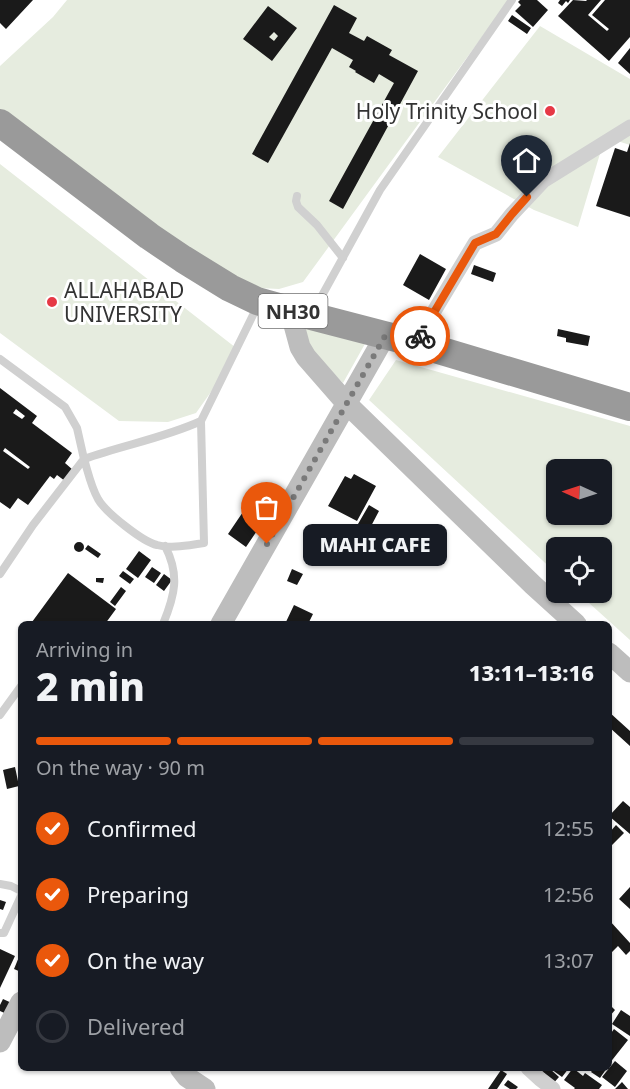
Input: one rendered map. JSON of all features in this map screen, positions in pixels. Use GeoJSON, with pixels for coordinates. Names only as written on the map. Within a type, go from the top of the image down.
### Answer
{"type":"FeatureCollection","features":[{"type":"Feature","properties":{"kind":"highway","name":"NH30"},"geometry":{"type":"LineString","coordinates":[[0,123],[149,236],[210,276],[230,288],[302,321]]}},
{"type":"Feature","properties":{"kind":"highway"},"geometry":{"type":"LineString","coordinates":[[0,142],[104,219],[220,297],[275,321],[302,321],[382,341],[630,421]]}},
{"type":"Feature","properties":{"kind":"highway"},"geometry":{"type":"LineString","coordinates":[[382,341],[415,344],[630,407]]}},
{"type":"Feature","properties":{"kind":"street"},"geometry":{"type":"LineString","coordinates":[[415,344],[475,243],[496,234],[543,181],[630,127]]}},
{"type":"Feature","properties":{"kind":"street"},"geometry":{"type":"LineString","coordinates":[[302,321],[300,347],[347,404],[573,621]]}},
{"type":"Feature","properties":{"kind":"street"},"geometry":{"type":"LineString","coordinates":[[223,621],[382,341]]}},
{"type":"Feature","properties":{"kind":"street"},"geometry":{"type":"LineString","coordinates":[[612,656],[630,672]]}},
{"type":"Feature","properties":{"kind":"street"},"geometry":{"type":"LineString","coordinates":[[0,1042],[18,1009]]}},
{"type":"Feature","properties":{"kind":"street"},"geometry":{"type":"LineString","coordinates":[[183,1071],[206,1089]]}},
{"type":"Feature","properties":{"kind":"street"},"geometry":{"type":"LineString","coordinates":[[531,1071],[553,1089]]}},
{"type":"Feature","properties":{"kind":"lane"},"geometry":{"type":"LineString","coordinates":[[302,321],[343,258],[380,190],[512,0]]}},
{"type":"Feature","properties":{"kind":"lane"},"geometry":{"type":"LineString","coordinates":[[297,196],[298,207],[317,225],[343,258]]}},
{"type":"Feature","properties":{"kind":"lane"},"geometry":{"type":"LineString","coordinates":[[0,359],[65,407],[77,428],[84,459],[98,500],[113,516],[143,539],[156,545],[178,546],[204,543],[201,421],[255,312]]}},
{"type":"Feature","properties":{"kind":"lane"},"geometry":{"type":"LineString","coordinates":[[0,574],[33,525],[84,459],[184,429],[201,421]]}},
{"type":"Feature","properties":{"kind":"lane"},"geometry":{"type":"LineString","coordinates":[[164,621],[170,606],[174,572],[165,546]]}},
{"type":"Feature","properties":{"kind":"lane"},"geometry":{"type":"LineString","coordinates":[[0,715],[18,690]]}},
{"type":"Feature","properties":{"kind":"lane"},"geometry":{"type":"LineString","coordinates":[[0,884],[11,886],[18,891]]}},
{"type":"Feature","properties":{"kind":"lane"},"geometry":{"type":"LineString","coordinates":[[0,933],[4,933],[18,900]]}},
{"type":"Feature","properties":{"kind":"shaded area"},"geometry":{"type":"Polygon","coordinates":[[[67,0],[509,0],[303,282],[279,289],[241,287],[0,127],[0,66],[53,17],[67,0]]]}},
{"type":"Feature","properties":{"kind":"shaded area","name":"Holy Trinity School"},"geometry":{"type":"Polygon","coordinates":[[[540,26],[630,79],[630,145],[605,137],[578,227],[534,210],[438,157],[540,26]]]}},
{"type":"Feature","properties":{"kind":"shaded area"},"geometry":{"type":"Polygon","coordinates":[[[0,164],[240,351],[196,413],[168,422],[119,421],[0,333],[0,164]]]}},
{"type":"Feature","properties":{"kind":"shaded area"},"geometry":{"type":"Polygon","coordinates":[[[286,323],[366,342],[343,383],[286,323]]]}},
{"type":"Feature","properties":{"kind":"shaded area"},"geometry":{"type":"Polygon","coordinates":[[[396,360],[630,426],[630,640],[612,624],[612,621],[609,621],[589,603],[612,603],[612,537],[546,537],[546,564],[369,400],[396,360]]]}},
{"type":"Feature","properties":{"kind":"building"},"geometry":{"type":"Polygon","coordinates":[[[0,0],[33,0],[6,29],[0,23],[0,0]]]}},
{"type":"Feature","properties":{"kind":"building"},"geometry":{"type":"Polygon","coordinates":[[[537,0],[548,10],[533,27],[515,11],[521,5],[518,2],[537,0]]]}},
{"type":"Feature","properties":{"kind":"building"},"geometry":{"type":"Polygon","coordinates":[[[560,0],[570,0],[562,6],[558,3],[560,0]]]}},
{"type":"Feature","properties":{"kind":"building"},"geometry":{"type":"Polygon","coordinates":[[[573,0],[601,0],[588,15],[607,31],[609,29],[592,15],[605,0],[630,0],[630,37],[609,61],[558,16],[573,0]]]}},
{"type":"Feature","properties":{"kind":"building"},"geometry":{"type":"Polygon","coordinates":[[[334,5],[357,18],[349,33],[364,41],[367,36],[392,50],[389,55],[418,71],[343,209],[329,201],[394,83],[379,74],[374,83],[349,67],[353,60],[332,48],[268,163],[252,154],[334,5]]]}},
{"type":"Feature","properties":{"kind":"building"},"geometry":{"type":"Polygon","coordinates":[[[268,6],[297,28],[272,61],[243,39],[268,6]],[[274,32],[269,37],[274,41],[278,36],[274,32]]]}},
{"type":"Feature","properties":{"kind":"building"},"geometry":{"type":"Polygon","coordinates":[[[512,15],[531,28],[527,34],[508,21],[512,15]]]}},
{"type":"Feature","properties":{"kind":"building"},"geometry":{"type":"Polygon","coordinates":[[[630,48],[630,74],[618,63],[630,48]]]}},
{"type":"Feature","properties":{"kind":"building"},"geometry":{"type":"Polygon","coordinates":[[[630,143],[630,217],[596,206],[615,148],[627,152],[630,143]]]}},
{"type":"Feature","properties":{"kind":"building"},"geometry":{"type":"Polygon","coordinates":[[[420,254],[446,269],[429,300],[403,285],[420,254]]]}},
{"type":"Feature","properties":{"kind":"building"},"geometry":{"type":"Polygon","coordinates":[[[474,265],[496,273],[493,282],[471,274],[474,265]]]}},
{"type":"Feature","properties":{"kind":"building"},"geometry":{"type":"Polygon","coordinates":[[[558,329],[590,336],[588,346],[566,342],[566,338],[557,336],[558,329]]]}},
{"type":"Feature","properties":{"kind":"building"},"geometry":{"type":"Polygon","coordinates":[[[0,388],[37,416],[32,423],[72,453],[65,463],[73,470],[65,481],[57,475],[54,479],[50,476],[28,505],[18,498],[10,509],[0,502],[0,388]],[[16,409],[13,413],[22,419],[25,416],[16,409]],[[5,448],[3,451],[28,469],[30,467],[5,448]]]}},
{"type":"Feature","properties":{"kind":"building"},"geometry":{"type":"Polygon","coordinates":[[[354,474],[376,486],[357,521],[328,506],[345,476],[351,479],[354,474]]]}},
{"type":"Feature","properties":{"kind":"building"},"geometry":{"type":"Polygon","coordinates":[[[369,505],[379,511],[369,530],[358,524],[369,505]]]}},
{"type":"Feature","properties":{"kind":"building"},"geometry":{"type":"Polygon","coordinates":[[[247,506],[265,519],[246,547],[228,534],[247,506]]]}},
{"type":"Feature","properties":{"kind":"building"},"geometry":{"type":"Polygon","coordinates":[[[361,527],[373,533],[364,549],[352,542],[361,527]]]}},
{"type":"Feature","properties":{"kind":"building"},"geometry":{"type":"Polygon","coordinates":[[[348,535],[349,551],[328,553],[327,536],[348,535]]]}},
{"type":"Feature","properties":{"kind":"building"},"geometry":{"type":"Polygon","coordinates":[[[79,542],[84,547],[79,552],[74,547],[79,542]]]}},
{"type":"Feature","properties":{"kind":"building"},"geometry":{"type":"Polygon","coordinates":[[[88,545],[101,554],[98,558],[85,549],[88,545]]]}},
{"type":"Feature","properties":{"kind":"building"},"geometry":{"type":"Polygon","coordinates":[[[139,551],[151,560],[138,578],[126,569],[139,551]]]}},
{"type":"Feature","properties":{"kind":"building"},"geometry":{"type":"Polygon","coordinates":[[[152,567],[161,573],[154,583],[145,577],[152,567]]]}},
{"type":"Feature","properties":{"kind":"building"},"geometry":{"type":"Polygon","coordinates":[[[292,569],[303,574],[297,585],[287,581],[292,569]]]}},
{"type":"Feature","properties":{"kind":"building"},"geometry":{"type":"Polygon","coordinates":[[[123,571],[134,579],[130,584],[119,576],[123,571]]]}},
{"type":"Feature","properties":{"kind":"building"},"geometry":{"type":"Polygon","coordinates":[[[68,573],[116,609],[107,621],[33,621],[68,573]]]}},
{"type":"Feature","properties":{"kind":"building"},"geometry":{"type":"Polygon","coordinates":[[[164,574],[172,580],[164,591],[156,585],[164,574]]]}},
{"type":"Feature","properties":{"kind":"building"},"geometry":{"type":"Polygon","coordinates":[[[96,578],[104,578],[103,583],[96,582],[96,578]]]}},
{"type":"Feature","properties":{"kind":"building"},"geometry":{"type":"Polygon","coordinates":[[[121,587],[126,591],[115,606],[110,602],[121,587]]]}},
{"type":"Feature","properties":{"kind":"building"},"geometry":{"type":"Polygon","coordinates":[[[294,605],[313,614],[310,621],[286,621],[294,605]]]}},
{"type":"Feature","properties":{"kind":"building"},"geometry":{"type":"Polygon","coordinates":[[[612,715],[630,731],[630,746],[612,730],[612,715]]]}},
{"type":"Feature","properties":{"kind":"building"},"geometry":{"type":"Polygon","coordinates":[[[15,767],[18,786],[7,789],[3,770],[15,767]]]}},
{"type":"Feature","properties":{"kind":"building"},"geometry":{"type":"Polygon","coordinates":[[[623,801],[630,807],[630,834],[612,819],[612,813],[623,801]]]}},
{"type":"Feature","properties":{"kind":"building"},"geometry":{"type":"Polygon","coordinates":[[[616,825],[624,833],[612,845],[612,830],[616,825]]]}},
{"type":"Feature","properties":{"kind":"building"},"geometry":{"type":"Polygon","coordinates":[[[630,887],[630,909],[619,899],[630,887]]]}},
{"type":"Feature","properties":{"kind":"building"},"geometry":{"type":"Polygon","coordinates":[[[0,900],[6,902],[3,910],[0,909],[0,900]]]}},
{"type":"Feature","properties":{"kind":"building"},"geometry":{"type":"Polygon","coordinates":[[[612,923],[630,943],[630,951],[626,955],[618,946],[612,952],[612,923]]]}},
{"type":"Feature","properties":{"kind":"building"},"geometry":{"type":"Polygon","coordinates":[[[0,949],[15,956],[0,988],[0,949]]]}},
{"type":"Feature","properties":{"kind":"building"},"geometry":{"type":"Polygon","coordinates":[[[18,959],[18,971],[14,969],[18,959]]]}},
{"type":"Feature","properties":{"kind":"building"},"geometry":{"type":"Polygon","coordinates":[[[3,999],[16,1005],[11,1016],[0,1011],[3,999]]]}},
{"type":"Feature","properties":{"kind":"building"},"geometry":{"type":"Polygon","coordinates":[[[621,1010],[630,1016],[630,1036],[612,1024],[621,1010]]]}},
{"type":"Feature","properties":{"kind":"building"},"geometry":{"type":"Polygon","coordinates":[[[614,1029],[628,1040],[612,1060],[612,1032],[614,1029]]]}},
{"type":"Feature","properties":{"kind":"building"},"geometry":{"type":"Polygon","coordinates":[[[615,1061],[627,1071],[615,1087],[602,1077],[607,1071],[612,1071],[612,1065],[615,1061]]]}},
{"type":"Feature","properties":{"kind":"building"},"geometry":{"type":"Polygon","coordinates":[[[500,1071],[507,1074],[497,1089],[488,1089],[500,1071]]]}},
{"type":"Feature","properties":{"kind":"building"},"geometry":{"type":"Polygon","coordinates":[[[539,1071],[552,1071],[559,1077],[551,1086],[539,1071]]]}},
{"type":"Feature","properties":{"kind":"building"},"geometry":{"type":"Polygon","coordinates":[[[554,1071],[567,1071],[562,1077],[554,1071]]]}},
{"type":"Feature","properties":{"kind":"building"},"geometry":{"type":"Polygon","coordinates":[[[571,1071],[577,1071],[583,1076],[585,1073],[602,1085],[599,1089],[574,1089],[564,1080],[571,1071]]]}},
{"type":"Feature","properties":{"kind":"building"},"geometry":{"type":"Polygon","coordinates":[[[592,1071],[605,1071],[600,1078],[592,1071]]]}},
{"type":"Feature","properties":{"kind":"building"},"geometry":{"type":"Polygon","coordinates":[[[508,1080],[518,1087],[510,1089],[504,1085],[508,1080]]]}},
{"type":"Feature","properties":{"kind":"building"},"geometry":{"type":"Polygon","coordinates":[[[622,1082],[628,1089],[615,1089],[622,1082]]]}},
{"type":"Feature","properties":{"kind":"way so far"},"geometry":{"type":"LineString","coordinates":[[267,544],[385,336],[415,344],[420,336]]}},
{"type":"Feature","properties":{"kind":"place","name":"Holy Trinity School"},"geometry":{"type":"Point","coordinates":[550,111]}},
{"type":"Feature","properties":{"kind":"place","name":"ALLAHABAD UNIVERSITY"},"geometry":{"type":"Point","coordinates":[52,302]}},
{"type":"Feature","properties":{"kind":"place","name":"MAHI CAFE"},"geometry":{"type":"Point","coordinates":[267,544]}},
{"type":"Feature","properties":{"kind":"route"},"geometry":{"type":"LineString","coordinates":[[420,336],[475,243],[496,234],[527,197]]}}]}
